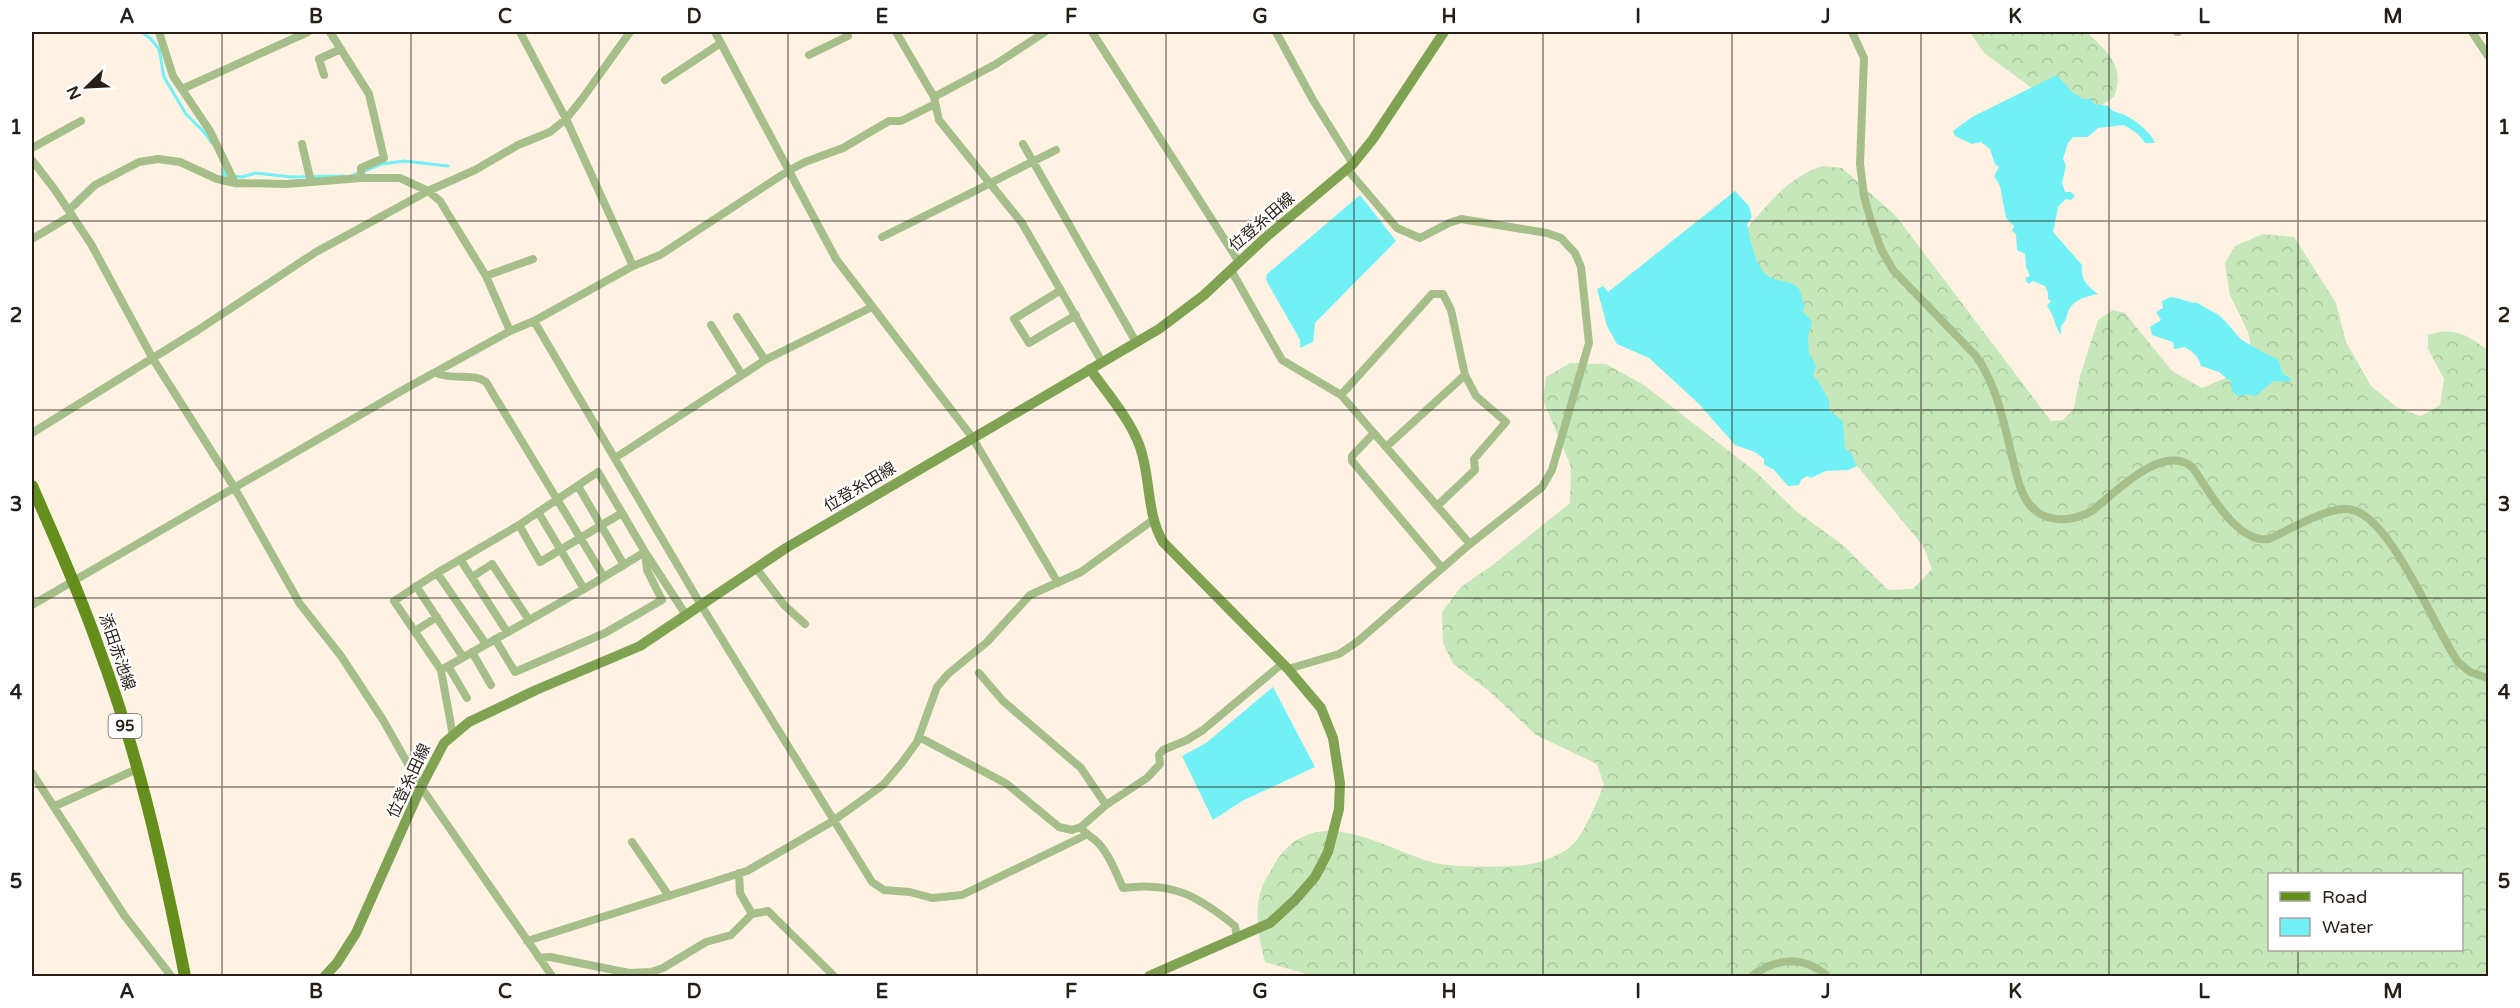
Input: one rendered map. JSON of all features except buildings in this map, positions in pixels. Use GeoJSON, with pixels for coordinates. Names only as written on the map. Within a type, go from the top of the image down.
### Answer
{"type":"FeatureCollection","features":[{"type":"Feature","properties":{"kind":"main road","name":"位登糸田線"},"geometry":{"type":"LineString","coordinates":[[325,976],[337,963],[356,933],[421,788],[444,743],[469,722],[536,690],[640,646],[756,568],[972,437],[1159,329],[1204,295],[1350,166],[1373,139],[1444,32]]}},
{"type":"Feature","properties":{"kind":"main road"},"geometry":{"type":"LineString","coordinates":[[1090,369],[1131,429],[1139,445],[1156,529],[1169,550],[1286,666],[1321,708],[1333,738],[1340,783],[1339,809],[1328,852],[1315,877],[1295,900],[1270,923],[1149,976]]}},
{"type":"Feature","properties":{"kind":"main road","name":"添田赤池線"},"geometry":{"type":"LineString","coordinates":[[32,486],[74,582],[99,647],[137,769],[168,891],[185,976]]}},
{"type":"Feature","properties":{"kind":"street"},"geometry":{"type":"LineString","coordinates":[[159,32],[168,64],[210,131],[235,183]]}},
{"type":"Feature","properties":{"kind":"street"},"geometry":{"type":"LineString","coordinates":[[182,89],[308,32]]}},
{"type":"Feature","properties":{"kind":"street"},"geometry":{"type":"LineString","coordinates":[[330,32],[369,94],[384,158],[361,168],[361,178]]}},
{"type":"Feature","properties":{"kind":"street"},"geometry":{"type":"LineString","coordinates":[[520,32],[566,119],[633,266]]}},
{"type":"Feature","properties":{"kind":"street"},"geometry":{"type":"LineString","coordinates":[[32,433],[153,359],[316,252],[428,191],[475,170],[518,145],[550,132],[566,119],[630,32]]}},
{"type":"Feature","properties":{"kind":"street"},"geometry":{"type":"LineString","coordinates":[[717,32],[836,259],[972,437],[1059,583]]}},
{"type":"Feature","properties":{"kind":"street"},"geometry":{"type":"LineString","coordinates":[[809,55],[848,36],[846,32]]}},
{"type":"Feature","properties":{"kind":"street"},"geometry":{"type":"LineString","coordinates":[[896,32],[934,101],[939,120],[1022,223],[1102,362]]}},
{"type":"Feature","properties":{"kind":"street"},"geometry":{"type":"LineString","coordinates":[[32,602],[74,582],[234,487],[510,331],[534,321],[633,266],[660,255],[788,171],[843,148],[889,121],[901,121],[1045,32]]}},
{"type":"Feature","properties":{"kind":"street"},"geometry":{"type":"LineString","coordinates":[[1092,32],[1239,262]]}},
{"type":"Feature","properties":{"kind":"street"},"geometry":{"type":"LineString","coordinates":[[919,737],[1007,784],[1059,827],[1072,830],[1081,827],[1106,805],[1147,778],[1160,764],[1159,755],[1162,750],[1187,740],[1203,730],[1286,666],[1339,654],[1357,642],[1470,544],[1542,487],[1552,470],[1589,343],[1581,267],[1575,253],[1561,238],[1547,233],[1461,219],[1449,222],[1420,238],[1397,228],[1350,166],[1276,32]]}},
{"type":"Feature","properties":{"kind":"street"},"geometry":{"type":"LineString","coordinates":[[1852,32],[1864,58],[1860,164],[1870,221],[1881,249],[1893,270],[1976,356],[1985,369],[1999,404],[2020,486],[2034,510],[2045,516],[2061,520],[2082,517],[2148,468],[2173,458],[2187,462],[2233,523],[2253,537],[2269,539],[2333,511],[2354,510],[2377,527],[2395,549],[2458,662],[2470,672],[2488,678]]}},
{"type":"Feature","properties":{"kind":"street"},"geometry":{"type":"LineString","coordinates":[[2472,32],[2488,56]]}},
{"type":"Feature","properties":{"kind":"street"},"geometry":{"type":"LineString","coordinates":[[665,80],[721,43]]}},
{"type":"Feature","properties":{"kind":"street"},"geometry":{"type":"LineString","coordinates":[[324,75],[319,59],[341,49]]}},
{"type":"Feature","properties":{"kind":"street"},"geometry":{"type":"LineString","coordinates":[[32,148],[81,121]]}},
{"type":"Feature","properties":{"kind":"street"},"geometry":{"type":"LineString","coordinates":[[302,144],[311,182]]}},
{"type":"Feature","properties":{"kind":"street"},"geometry":{"type":"LineString","coordinates":[[1023,144],[1137,342]]}},
{"type":"Feature","properties":{"kind":"street"},"geometry":{"type":"LineString","coordinates":[[882,237],[1056,150]]}},
{"type":"Feature","properties":{"kind":"street"},"geometry":{"type":"LineString","coordinates":[[32,239],[71,212],[95,185],[139,162],[158,159],[180,162],[217,179],[235,183],[269,185],[361,178],[400,178],[428,191],[440,201],[486,276],[510,331]]}},
{"type":"Feature","properties":{"kind":"street"},"geometry":{"type":"LineString","coordinates":[[32,160],[71,212],[91,244],[153,359],[234,487],[300,604],[341,656],[383,720],[421,788],[552,976]]}},
{"type":"Feature","properties":{"kind":"street"},"geometry":{"type":"LineString","coordinates":[[486,276],[533,259]]}},
{"type":"Feature","properties":{"kind":"street"},"geometry":{"type":"LineString","coordinates":[[1231,270],[1282,360],[1341,394],[1470,544]]}},
{"type":"Feature","properties":{"kind":"street"},"geometry":{"type":"LineString","coordinates":[[1061,290],[1014,319],[1029,343],[1076,315]]}},
{"type":"Feature","properties":{"kind":"street"},"geometry":{"type":"LineString","coordinates":[[1341,394],[1432,294],[1439,292],[1446,298],[1451,310],[1465,375],[1476,396],[1506,422],[1474,459],[1475,470],[1437,506]]}},
{"type":"Feature","properties":{"kind":"street"},"geometry":{"type":"LineString","coordinates":[[615,458],[765,360],[872,307]]}},
{"type":"Feature","properties":{"kind":"street"},"geometry":{"type":"LineString","coordinates":[[737,317],[765,360]]}},
{"type":"Feature","properties":{"kind":"street"},"geometry":{"type":"LineString","coordinates":[[534,321],[701,605],[872,882],[884,890],[910,892],[932,898],[962,895],[1086,835]]}},
{"type":"Feature","properties":{"kind":"street"},"geometry":{"type":"LineString","coordinates":[[711,325],[742,375]]}},
{"type":"Feature","properties":{"kind":"street"},"geometry":{"type":"LineString","coordinates":[[436,373],[447,378],[479,377],[486,382],[604,577]]}},
{"type":"Feature","properties":{"kind":"street"},"geometry":{"type":"LineString","coordinates":[[1386,447],[1465,375]]}},
{"type":"Feature","properties":{"kind":"street"},"geometry":{"type":"LineString","coordinates":[[1374,433],[1352,456],[1352,461],[1442,568]]}},
{"type":"Feature","properties":{"kind":"street"},"geometry":{"type":"LineString","coordinates":[[467,698],[394,601],[538,513],[598,472],[645,552],[686,615]]}},
{"type":"Feature","properties":{"kind":"street"},"geometry":{"type":"LineString","coordinates":[[578,486],[624,565]]}},
{"type":"Feature","properties":{"kind":"street"},"geometry":{"type":"LineString","coordinates":[[538,513],[585,589]]}},
{"type":"Feature","properties":{"kind":"street"},"geometry":{"type":"LineString","coordinates":[[519,525],[540,562],[622,513]]}},
{"type":"Feature","properties":{"kind":"street"},"geometry":{"type":"LineString","coordinates":[[527,941],[739,873],[833,821],[883,785],[902,764],[919,737],[937,687],[948,674],[987,642],[1030,595],[1081,572],[1154,520]]}},
{"type":"Feature","properties":{"kind":"street"},"geometry":{"type":"LineString","coordinates":[[445,668],[585,589],[645,552]]}},
{"type":"Feature","properties":{"kind":"street"},"geometry":{"type":"LineString","coordinates":[[495,639],[515,672],[605,633],[662,600],[647,570],[645,552]]}},
{"type":"Feature","properties":{"kind":"street"},"geometry":{"type":"LineString","coordinates":[[460,559],[507,632]]}},
{"type":"Feature","properties":{"kind":"street"},"geometry":{"type":"LineString","coordinates":[[472,577],[492,564],[529,620]]}},
{"type":"Feature","properties":{"kind":"street"},"geometry":{"type":"LineString","coordinates":[[756,568],[783,605],[805,624]]}},
{"type":"Feature","properties":{"kind":"street"},"geometry":{"type":"LineString","coordinates":[[437,573],[486,644]]}},
{"type":"Feature","properties":{"kind":"street"},"geometry":{"type":"LineString","coordinates":[[416,586],[463,657]]}},
{"type":"Feature","properties":{"kind":"street"},"geometry":{"type":"LineString","coordinates":[[415,631],[437,617]]}},
{"type":"Feature","properties":{"kind":"street"},"geometry":{"type":"LineString","coordinates":[[472,652],[491,685]]}},
{"type":"Feature","properties":{"kind":"street"},"geometry":{"type":"LineString","coordinates":[[445,668],[453,736]]}},
{"type":"Feature","properties":{"kind":"street"},"geometry":{"type":"LineString","coordinates":[[979,673],[1003,701],[1080,768],[1106,805]]}},
{"type":"Feature","properties":{"kind":"street"},"geometry":{"type":"LineString","coordinates":[[55,806],[137,769]]}},
{"type":"Feature","properties":{"kind":"street"},"geometry":{"type":"LineString","coordinates":[[32,773],[124,915],[171,976]]}},
{"type":"Feature","properties":{"kind":"street"},"geometry":{"type":"LineString","coordinates":[[1081,827],[1086,835],[1096,841],[1112,865],[1123,888],[1157,885],[1198,899],[1235,926],[1237,938]]}},
{"type":"Feature","properties":{"kind":"street"},"geometry":{"type":"LineString","coordinates":[[632,842],[669,896]]}},
{"type":"Feature","properties":{"kind":"street"},"geometry":{"type":"LineString","coordinates":[[739,873],[740,893],[752,914]]}},
{"type":"Feature","properties":{"kind":"street"},"geometry":{"type":"LineString","coordinates":[[539,958],[550,957],[628,973],[651,972],[663,968],[706,942],[731,934],[752,914],[768,911],[834,976]]}},
{"type":"Feature","properties":{"kind":"street"},"geometry":{"type":"LineString","coordinates":[[1752,976],[1768,965],[1781,961],[1793,961],[1808,965],[1827,976]]}},
{"type":"Feature","properties":{"kind":"green space"},"geometry":{"type":"Polygon","coordinates":[[[1970,32],[2087,32],[2107,53],[2116,68],[2118,77],[2114,97],[2099,107],[2055,105],[1984,53],[1970,32]]]}},
{"type":"Feature","properties":{"kind":"green space"},"geometry":{"type":"Polygon","coordinates":[[[1822,166],[1842,168],[1896,216],[2051,421],[2063,420],[2074,408],[2080,376],[2098,320],[2113,310],[2125,313],[2172,371],[2202,388],[2235,374],[2253,357],[2248,332],[2230,295],[2225,263],[2235,246],[2263,234],[2294,237],[2336,303],[2346,342],[2371,386],[2398,408],[2421,416],[2440,405],[2444,379],[2428,349],[2428,335],[2437,332],[2453,332],[2474,340],[2488,350],[2488,976],[1313,976],[1265,962],[1259,936],[1258,917],[1262,888],[1286,848],[1304,836],[1324,831],[1344,832],[1440,864],[1514,866],[1540,862],[1566,850],[1580,836],[1589,819],[1604,785],[1597,764],[1536,735],[1489,691],[1453,664],[1443,643],[1442,612],[1461,587],[1494,564],[1570,503],[1571,467],[1543,400],[1546,377],[1570,363],[1606,364],[1644,385],[1756,472],[1796,511],[1844,546],[1888,590],[1913,589],[1932,569],[1923,546],[1817,417],[1744,232],[1778,193],[1798,178],[1822,166]]]}},
{"type":"Feature","properties":{"kind":"water"},"geometry":{"type":"Polygon","coordinates":[[[2057,75],[2072,92],[2083,99],[2090,99],[2095,104],[2108,106],[2134,120],[2147,131],[2155,143],[2145,143],[2138,134],[2124,125],[2098,128],[2088,137],[2073,137],[2068,143],[2063,159],[2066,166],[2062,183],[2065,192],[2071,192],[2075,196],[2071,200],[2066,199],[2058,207],[2053,232],[2082,265],[2085,282],[2098,294],[2085,297],[2073,304],[2061,326],[2061,335],[2047,306],[2051,301],[2048,299],[2045,286],[2033,281],[2028,284],[2025,278],[2030,276],[2026,267],[2025,254],[2017,250],[2016,234],[2012,231],[2014,226],[2006,218],[2000,186],[1994,176],[1999,167],[1995,164],[1990,149],[1981,142],[1972,144],[1955,136],[1953,131],[1972,117],[2057,75]]]}},
{"type":"Feature","properties":{"kind":"water"},"geometry":{"type":"Polygon","coordinates":[[[1735,191],[1749,206],[1752,217],[1747,224],[1754,252],[1763,272],[1796,286],[1800,291],[1805,307],[1802,311],[1812,321],[1808,337],[1809,353],[1816,366],[1813,376],[1829,400],[1829,410],[1843,422],[1845,449],[1851,453],[1857,466],[1848,470],[1826,471],[1811,478],[1807,476],[1801,480],[1799,485],[1788,486],[1773,469],[1764,465],[1764,459],[1755,452],[1735,445],[1699,404],[1649,358],[1617,344],[1607,326],[1597,289],[1603,286],[1608,292],[1735,191]]]}},
{"type":"Feature","properties":{"kind":"water"},"geometry":{"type":"Polygon","coordinates":[[[1360,195],[1396,241],[1315,323],[1313,342],[1300,348],[1300,340],[1266,280],[1267,274],[1360,195]]]}},
{"type":"Feature","properties":{"kind":"water"},"geometry":{"type":"Polygon","coordinates":[[[2171,297],[2198,303],[2225,320],[2241,339],[2278,359],[2283,374],[2292,379],[2288,382],[2273,381],[2256,396],[2245,394],[2239,397],[2232,391],[2231,382],[2219,372],[2201,366],[2197,357],[2188,349],[2185,347],[2174,349],[2173,342],[2152,335],[2150,327],[2161,320],[2156,312],[2163,308],[2162,301],[2171,297]]]}},
{"type":"Feature","properties":{"kind":"water"},"geometry":{"type":"Polygon","coordinates":[[[1273,687],[1315,767],[1242,801],[1213,820],[1182,756],[1206,743],[1273,687]]]}},
{"type":"Feature","properties":{"kind":"waterway"},"geometry":{"type":"LineString","coordinates":[[142,32],[159,49],[164,77],[186,114],[212,143]]}},
{"type":"Feature","properties":{"kind":"waterway"},"geometry":{"type":"LineString","coordinates":[[351,176],[382,164],[404,161],[448,166]]}},
{"type":"Feature","properties":{"kind":"waterway"},"geometry":{"type":"LineString","coordinates":[[224,168],[224,175],[242,177],[256,173],[291,177],[344,176]]}}]}
